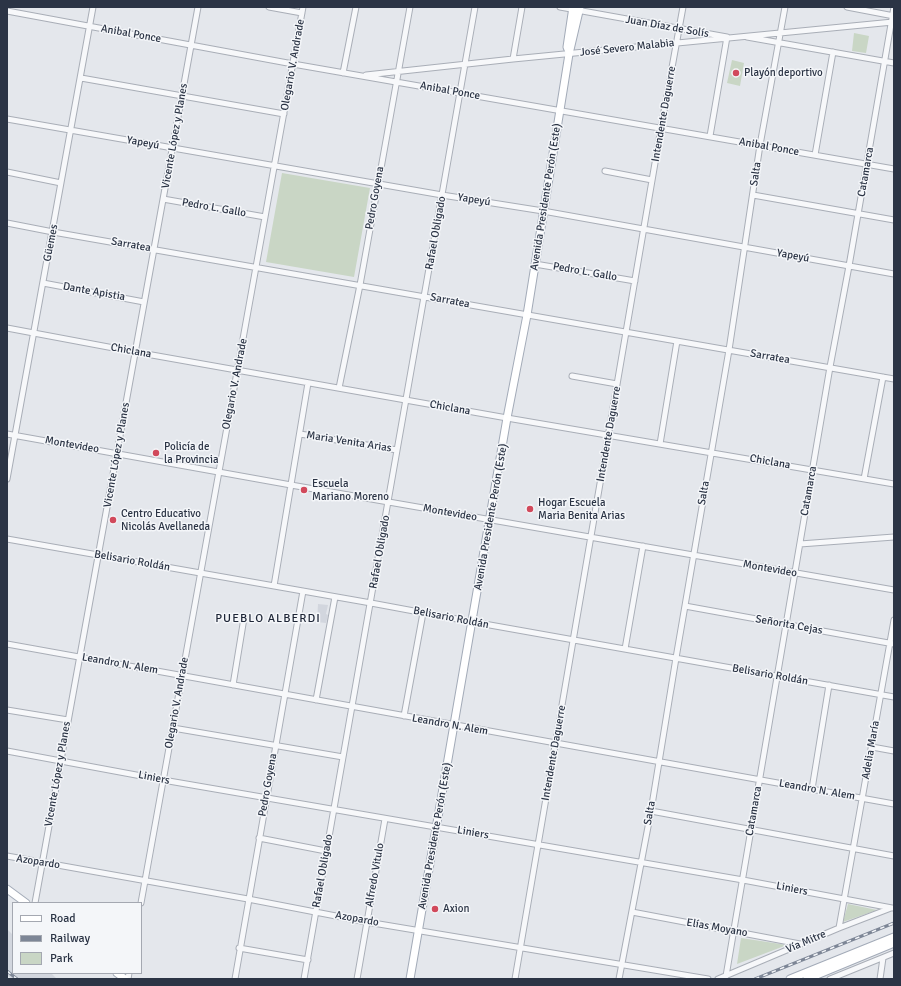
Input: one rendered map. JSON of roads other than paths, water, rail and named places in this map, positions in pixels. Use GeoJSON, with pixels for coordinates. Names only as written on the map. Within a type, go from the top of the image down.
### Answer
{"type":"FeatureCollection","features":[{"type":"Feature","properties":{"kind":"main road","name":"Avenida Presidente Perón (Este)"},"geometry":{"type":"LineString","coordinates":[[410,979],[473,622],[507,418],[527,315],[569,54],[567,48],[576,8]]}},
{"type":"Feature","properties":{"kind":"main road"},"geometry":{"type":"LineString","coordinates":[[7,889],[25,902]]}},
{"type":"Feature","properties":{"kind":"main road"},"geometry":{"type":"LineString","coordinates":[[807,979],[894,937]]}},
{"type":"Feature","properties":{"kind":"main road"},"geometry":{"type":"LineString","coordinates":[[790,979],[817,974],[894,943]]}},
{"type":"Feature","properties":{"kind":"street","name":"Güemes"},"geometry":{"type":"LineString","coordinates":[[7,480],[94,7]]}},
{"type":"Feature","properties":{"kind":"street","name":"Vicente López y Planes"},"geometry":{"type":"LineString","coordinates":[[34,902],[198,7]]}},
{"type":"Feature","properties":{"kind":"street"},"geometry":{"type":"LineString","coordinates":[[269,7],[302,13]]}},
{"type":"Feature","properties":{"kind":"street","name":"Olegario V. Andrade"},"geometry":{"type":"LineString","coordinates":[[141,902],[218,472],[294,64],[303,7]]}},
{"type":"Feature","properties":{"kind":"street"},"geometry":{"type":"LineString","coordinates":[[343,73],[356,7]]}},
{"type":"Feature","properties":{"kind":"street","name":"Pedro Goyena"},"geometry":{"type":"LineString","coordinates":[[340,388],[410,7]]}},
{"type":"Feature","properties":{"kind":"street","name":"Rafael Obligado"},"geometry":{"type":"LineString","coordinates":[[304,979],[475,7]]}},
{"type":"Feature","properties":{"kind":"street"},"geometry":{"type":"LineString","coordinates":[[513,59],[522,7]]}},
{"type":"Feature","properties":{"kind":"street","name":"Juan Díaz de Solís"},"geometry":{"type":"LineString","coordinates":[[560,7],[576,8],[727,37]]}},
{"type":"Feature","properties":{"kind":"street","name":"Intendente Daguerre"},"geometry":{"type":"LineString","coordinates":[[515,979],[683,7]]}},
{"type":"Feature","properties":{"kind":"street","name":"Salta"},"geometry":{"type":"LineString","coordinates":[[619,979],[651,811],[729,350],[760,145],[785,7]]}},
{"type":"Feature","properties":{"kind":"street"},"geometry":{"type":"LineString","coordinates":[[847,7],[893,16]]}},
{"type":"Feature","properties":{"kind":"street","name":"Catamarca"},"geometry":{"type":"LineString","coordinates":[[726,976],[830,367],[850,266],[893,22],[894,7]]}},
{"type":"Feature","properties":{"kind":"street","name":"Anibal Ponce"},"geometry":{"type":"LineString","coordinates":[[7,11],[343,73],[894,168]]}},
{"type":"Feature","properties":{"kind":"street","name":"José Severo Malabia"},"geometry":{"type":"LineString","coordinates":[[360,75],[727,37],[893,22]]}},
{"type":"Feature","properties":{"kind":"street"},"geometry":{"type":"LineString","coordinates":[[741,36],[894,63]]}},
{"type":"Feature","properties":{"kind":"street"},"geometry":{"type":"LineString","coordinates":[[710,136],[727,37]]}},
{"type":"Feature","properties":{"kind":"street"},"geometry":{"type":"LineString","coordinates":[[815,154],[833,52]]}},
{"type":"Feature","properties":{"kind":"street"},"geometry":{"type":"LineString","coordinates":[[81,78],[284,114]]}},
{"type":"Feature","properties":{"kind":"street","name":"Yapeyú"},"geometry":{"type":"LineString","coordinates":[[7,119],[442,195],[543,211],[894,274]]}},
{"type":"Feature","properties":{"kind":"street"},"geometry":{"type":"LineString","coordinates":[[7,172],[62,183]]}},
{"type":"Feature","properties":{"kind":"street"},"geometry":{"type":"LineString","coordinates":[[605,172],[652,180]]}},
{"type":"Feature","properties":{"kind":"street"},"geometry":{"type":"LineString","coordinates":[[753,195],[894,220]]}},
{"type":"Feature","properties":{"kind":"street","name":"Pedro L. Gallo"},"geometry":{"type":"LineString","coordinates":[[163,199],[266,217]]}},
{"type":"Feature","properties":{"kind":"street","name":"Sarratea"},"geometry":{"type":"LineString","coordinates":[[7,223],[894,379]]}},
{"type":"Feature","properties":{"kind":"street","name":"Pedro L. Gallo"},"geometry":{"type":"LineString","coordinates":[[535,264],[635,281]]}},
{"type":"Feature","properties":{"kind":"street","name":"Dante Apistia"},"geometry":{"type":"LineString","coordinates":[[43,283],[144,302]]}},
{"type":"Feature","properties":{"kind":"street","name":"Chiclana"},"geometry":{"type":"LineString","coordinates":[[7,328],[507,418],[894,484]]}},
{"type":"Feature","properties":{"kind":"street"},"geometry":{"type":"LineString","coordinates":[[660,444],[677,341]]}},
{"type":"Feature","properties":{"kind":"street"},"geometry":{"type":"LineString","coordinates":[[572,376],[617,384]]}},
{"type":"Feature","properties":{"kind":"street"},"geometry":{"type":"LineString","coordinates":[[864,479],[883,377]]}},
{"type":"Feature","properties":{"kind":"street"},"geometry":{"type":"LineString","coordinates":[[274,586],[308,383]]}},
{"type":"Feature","properties":{"kind":"street","name":"Montevideo"},"geometry":{"type":"LineString","coordinates":[[7,434],[894,590]]}},
{"type":"Feature","properties":{"kind":"street","name":"Maria Venita Arias"},"geometry":{"type":"LineString","coordinates":[[300,434],[398,450]]}},
{"type":"Feature","properties":{"kind":"street"},"geometry":{"type":"LineString","coordinates":[[800,544],[894,537]]}},
{"type":"Feature","properties":{"kind":"street","name":"Belisario Roldán"},"geometry":{"type":"LineString","coordinates":[[7,539],[894,697]]}},
{"type":"Feature","properties":{"kind":"street"},"geometry":{"type":"LineString","coordinates":[[626,649],[643,546]]}},
{"type":"Feature","properties":{"kind":"street","name":"Pedro Goyena"},"geometry":{"type":"LineString","coordinates":[[234,979],[303,591]]}},
{"type":"Feature","properties":{"kind":"street"},"geometry":{"type":"LineString","coordinates":[[316,700],[335,597]]}},
{"type":"Feature","properties":{"kind":"street","name":"Señorita Cejas"},"geometry":{"type":"LineString","coordinates":[[685,606],[892,644]]}},
{"type":"Feature","properties":{"kind":"street"},"geometry":{"type":"LineString","coordinates":[[404,716],[423,613]]}},
{"type":"Feature","properties":{"kind":"street"},"geometry":{"type":"LineString","coordinates":[[233,685],[244,618]]}},
{"type":"Feature","properties":{"kind":"street","name":"Adelia María"},"geometry":{"type":"LineString","coordinates":[[839,928],[880,695],[892,644],[894,620]]}},
{"type":"Feature","properties":{"kind":"street","name":"Leandro N. Alem"},"geometry":{"type":"LineString","coordinates":[[7,644],[894,804]]}},
{"type":"Feature","properties":{"kind":"street"},"geometry":{"type":"LineString","coordinates":[[812,789],[829,686]]}},
{"type":"Feature","properties":{"kind":"street"},"geometry":{"type":"LineString","coordinates":[[7,710],[68,720]]}},
{"type":"Feature","properties":{"kind":"street"},"geometry":{"type":"LineString","coordinates":[[172,728],[343,757]]}},
{"type":"Feature","properties":{"kind":"street"},"geometry":{"type":"LineString","coordinates":[[872,747],[894,751]]}},
{"type":"Feature","properties":{"kind":"street","name":"Liniers"},"geometry":{"type":"LineString","coordinates":[[7,751],[163,780],[641,862],[893,908]]}},
{"type":"Feature","properties":{"kind":"street"},"geometry":{"type":"LineString","coordinates":[[651,811],[894,856]]}},
{"type":"Feature","properties":{"kind":"street","name":"Alfredo Vitulo"},"geometry":{"type":"LineString","coordinates":[[357,979],[385,819]]}},
{"type":"Feature","properties":{"kind":"street"},"geometry":{"type":"LineString","coordinates":[[259,838],[326,851]]}},
{"type":"Feature","properties":{"kind":"street","name":"Azopardo"},"geometry":{"type":"LineString","coordinates":[[7,856],[367,922],[708,979]]}},
{"type":"Feature","properties":{"kind":"street","name":"Vía Mitre"},"geometry":{"type":"LineString","coordinates":[[718,979],[839,928],[893,908]]}},
{"type":"Feature","properties":{"kind":"street","name":"Elías Moyano"},"geometry":{"type":"LineString","coordinates":[[632,912],[801,944]]}},
{"type":"Feature","properties":{"kind":"street"},"geometry":{"type":"LineString","coordinates":[[239,948],[308,960]]}},
{"type":"Feature","properties":{"kind":"street"},"geometry":{"type":"LineString","coordinates":[[830,979],[894,953]]}},
{"type":"Feature","properties":{"kind":"street"},"geometry":{"type":"LineString","coordinates":[[880,979],[883,958]]}},
{"type":"Feature","properties":{"kind":"railway"},"geometry":{"type":"LineString","coordinates":[[755,979],[894,923]]}},
{"type":"Feature","properties":{"kind":"railway"},"geometry":{"type":"LineString","coordinates":[[7,971],[17,979]]}},
{"type":"Feature","properties":{"kind":"place","name":"Playón deportivo"},"geometry":{"type":"Point","coordinates":[736,73]}},
{"type":"Feature","properties":{"kind":"place","name":"Policía de la Provincia"},"geometry":{"type":"Point","coordinates":[156,453]}},
{"type":"Feature","properties":{"kind":"place","name":"Escuela Mariano Moreno"},"geometry":{"type":"Point","coordinates":[304,490]}},
{"type":"Feature","properties":{"kind":"place","name":"Hogar Escuela Maria Benita Arias"},"geometry":{"type":"Point","coordinates":[530,509]}},
{"type":"Feature","properties":{"kind":"place","name":"Centro Educativo Nicolás Avellaneda"},"geometry":{"type":"Point","coordinates":[113,520]}},
{"type":"Feature","properties":{"kind":"place","name":"Axion"},"geometry":{"type":"Point","coordinates":[435,909]}},
{"type":"Feature","properties":{"kind":"district","name":"PUEBLO ALBERDI"},"geometry":{"type":"Point","coordinates":[268,619]}}]}
